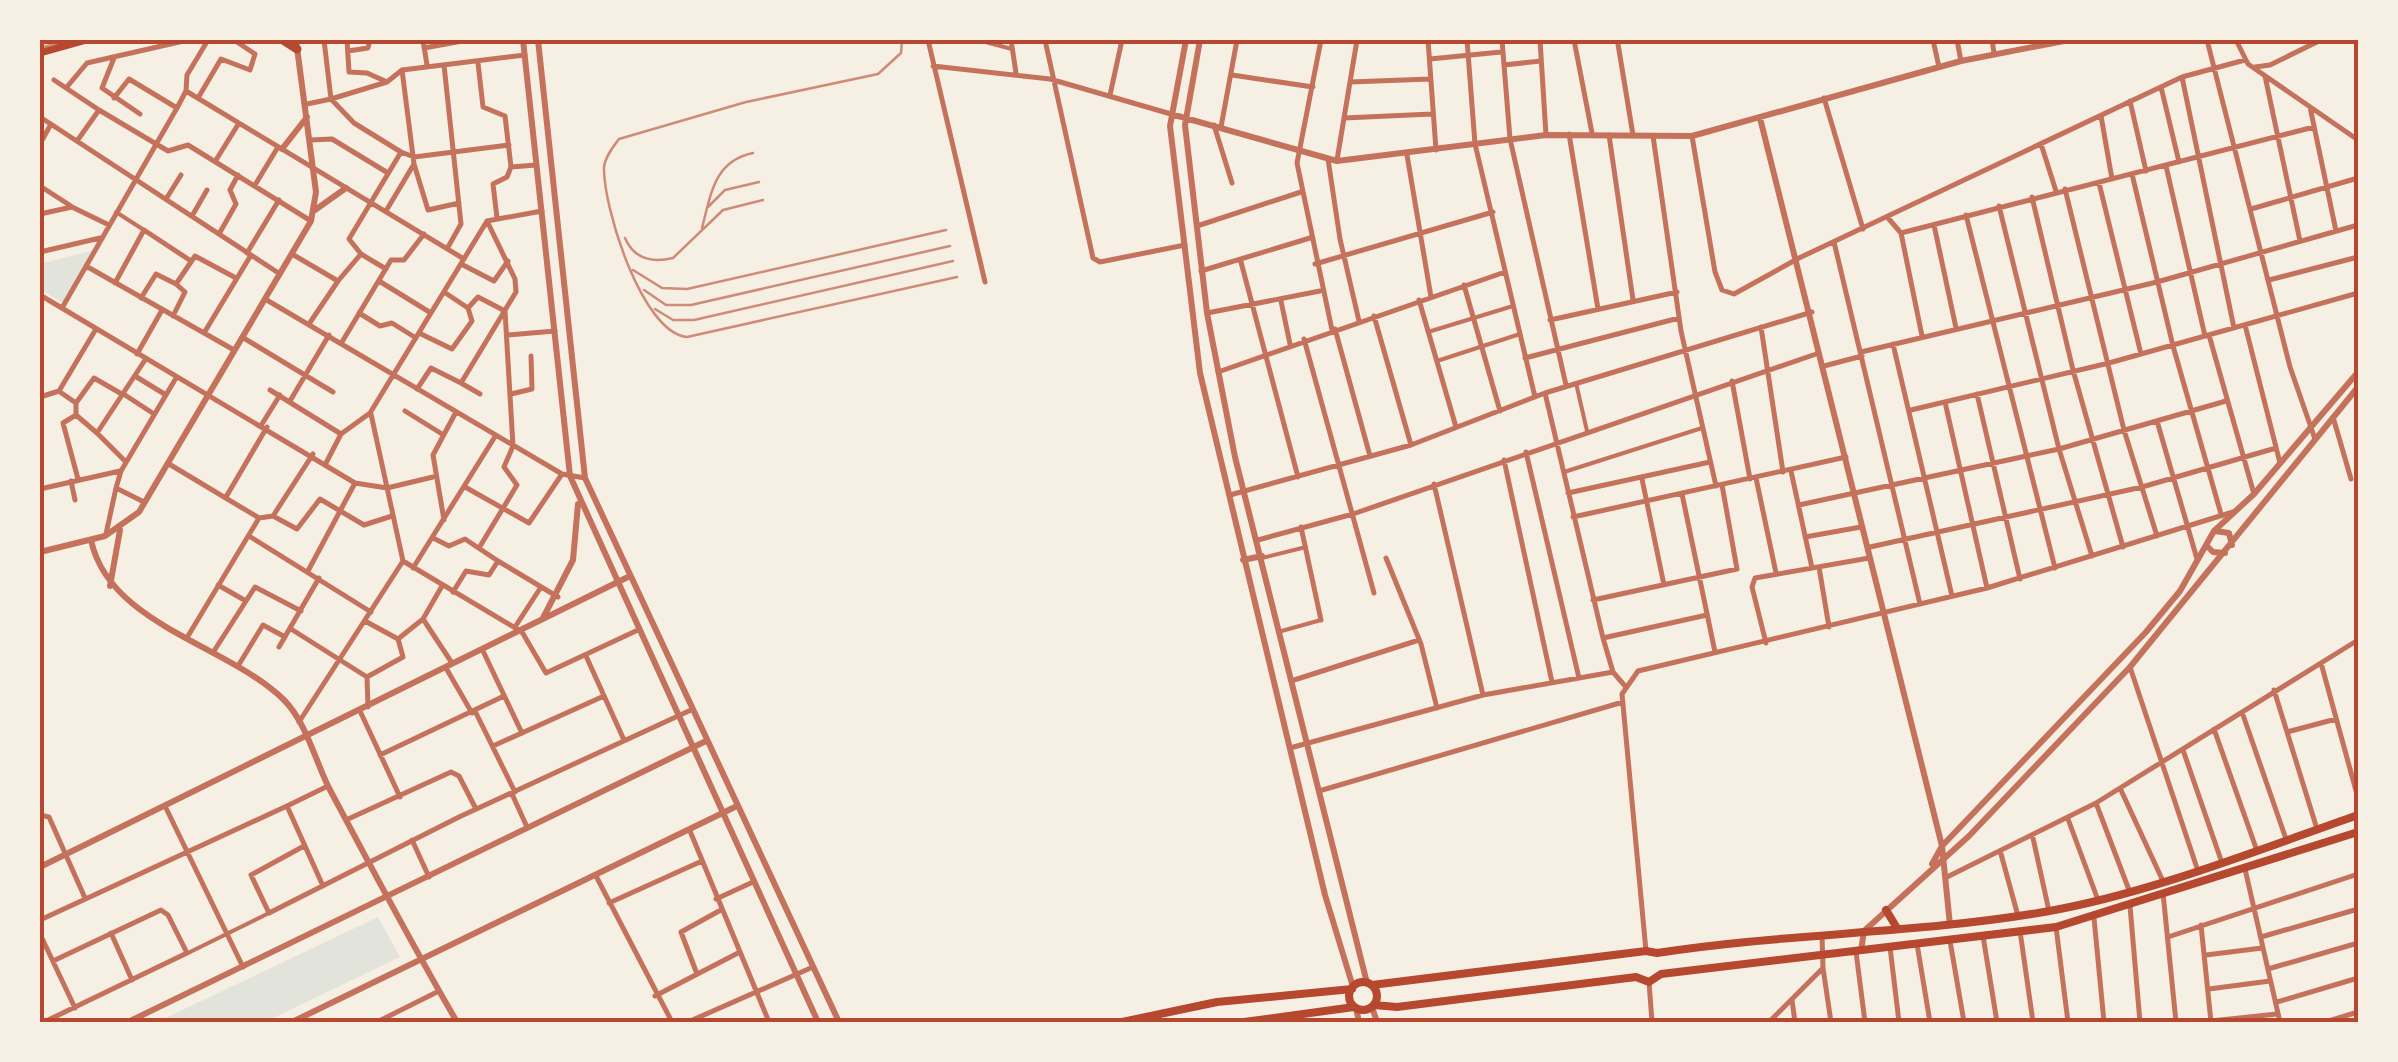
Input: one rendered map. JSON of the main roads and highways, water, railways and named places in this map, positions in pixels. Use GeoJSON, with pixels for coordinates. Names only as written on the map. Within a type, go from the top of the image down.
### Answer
{"type":"FeatureCollection","features":[{"type":"Feature","properties":{"kind":"main road"},"geometry":{"type":"LineString","coordinates":[[40,52],[83,40]]}},
{"type":"Feature","properties":{"kind":"main road"},"geometry":{"type":"LineString","coordinates":[[284,40],[296,44]]}},
{"type":"Feature","properties":{"kind":"main road"},"geometry":{"type":"LineString","coordinates":[[1122,1022],[1217,1002],[1642,952],[1657,954],[1950,925],[2050,911],[2098,900],[2358,815]]}},
{"type":"Feature","properties":{"kind":"main road"},"geometry":{"type":"LineString","coordinates":[[1244,1022],[1636,977],[1649,982],[1661,974],[2056,926],[2094,918],[2358,832]]}},
{"type":"Feature","properties":{"kind":"main road"},"geometry":{"type":"LineString","coordinates":[[1886,910],[1897,928]]}},
{"type":"Feature","properties":{"kind":"main road"},"geometry":{"type":"LineString","coordinates":[[1636,977],[1632,966],[1642,952]]}},
{"type":"Feature","properties":{"kind":"main road"},"geometry":{"type":"LineString","coordinates":[[1657,954],[1663,965],[1661,974]]}},
{"type":"Feature","properties":{"kind":"main road"},"geometry":{"type":"LineString","coordinates":[[1370,984],[1377,994],[1373,1006]]}},
{"type":"Feature","properties":{"kind":"main road"},"geometry":{"type":"LineString","coordinates":[[1352,988],[1355,1007]]}},
{"type":"Feature","properties":{"kind":"tram line"},"geometry":{"type":"LineString","coordinates":[[40,48],[68,40]]}},
{"type":"Feature","properties":{"kind":"tram line"},"geometry":{"type":"LineString","coordinates":[[902,40],[901,53],[878,74],[746,102],[619,139],[604,167],[610,210],[641,292],[670,330],[687,337],[957,277]]}},
{"type":"Feature","properties":{"kind":"tram line"},"geometry":{"type":"LineString","coordinates":[[702,228],[722,171],[740,157],[753,153]]}},
{"type":"Feature","properties":{"kind":"tram line"},"geometry":{"type":"LineString","coordinates":[[708,207],[725,190],[759,182]]}},
{"type":"Feature","properties":{"kind":"tram line"},"geometry":{"type":"LineString","coordinates":[[625,238],[633,251],[644,258],[673,258],[723,210],[763,200]]}},
{"type":"Feature","properties":{"kind":"tram line"},"geometry":{"type":"LineString","coordinates":[[633,270],[662,288],[687,289],[946,230]]}},
{"type":"Feature","properties":{"kind":"tram line"},"geometry":{"type":"LineString","coordinates":[[644,290],[666,305],[691,305],[950,246]]}},
{"type":"Feature","properties":{"kind":"tram line"},"geometry":{"type":"LineString","coordinates":[[655,309],[673,320],[694,320],[953,261]]}}]}
